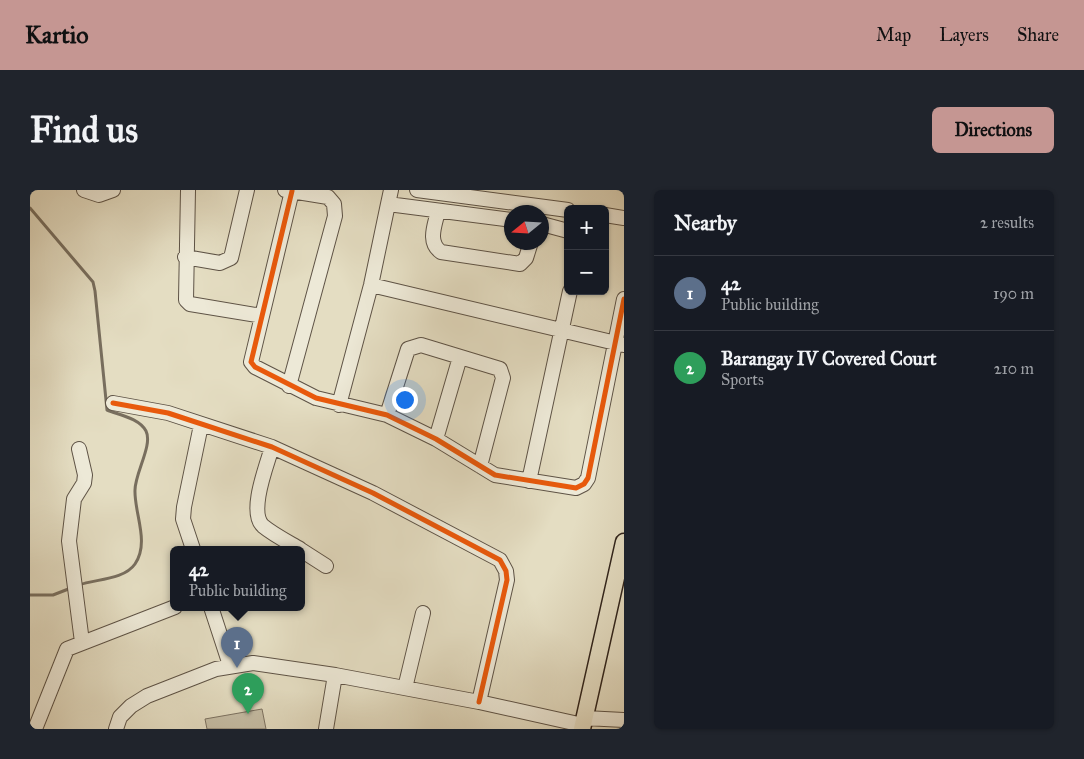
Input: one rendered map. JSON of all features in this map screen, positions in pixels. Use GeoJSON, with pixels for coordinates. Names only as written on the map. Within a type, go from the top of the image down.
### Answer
{"type":"FeatureCollection","features":[{"type":"Feature","properties":{"kind":"main road"},"geometry":{"type":"LineString","coordinates":[[583,724],[619,591],[624,542]]}},
{"type":"Feature","properties":{"kind":"street"},"geometry":{"type":"LineString","coordinates":[[84,190],[99,195],[113,190]]}},
{"type":"Feature","properties":{"kind":"street"},"geometry":{"type":"LineString","coordinates":[[188,190],[184,295],[190,304],[262,316]]}},
{"type":"Feature","properties":{"kind":"street"},"geometry":{"type":"LineString","coordinates":[[186,257],[220,263],[231,258],[247,190]]}},
{"type":"Feature","properties":{"kind":"street"},"geometry":{"type":"LineString","coordinates":[[417,190],[564,209]]}},
{"type":"Feature","properties":{"kind":"street"},"geometry":{"type":"LineString","coordinates":[[289,386],[334,216],[334,204],[328,197],[288,191],[251,362],[289,386],[316,398],[387,415],[436,439],[495,475],[576,488],[584,484],[588,478],[619,344],[624,299]]}},
{"type":"Feature","properties":{"kind":"street"},"geometry":{"type":"LineString","coordinates":[[339,405],[371,285],[389,197],[438,211],[504,219]]}},
{"type":"Feature","properties":{"kind":"street"},"geometry":{"type":"LineString","coordinates":[[438,211],[432,241],[435,248],[441,252],[520,264],[526,258],[528,250]]}},
{"type":"Feature","properties":{"kind":"street"},"geometry":{"type":"LineString","coordinates":[[609,216],[624,218]]}},
{"type":"Feature","properties":{"kind":"street"},"geometry":{"type":"LineString","coordinates":[[549,226],[564,230]]}},
{"type":"Feature","properties":{"kind":"street"},"geometry":{"type":"LineString","coordinates":[[371,285],[619,344]]}},
{"type":"Feature","properties":{"kind":"street"},"geometry":{"type":"LineString","coordinates":[[529,481],[569,295]]}},
{"type":"Feature","properties":{"kind":"street"},"geometry":{"type":"LineString","coordinates":[[387,415],[408,348],[421,345],[500,369],[503,378],[480,466]]}},
{"type":"Feature","properties":{"kind":"street"},"geometry":{"type":"LineString","coordinates":[[436,439],[460,357]]}},
{"type":"Feature","properties":{"kind":"street"},"geometry":{"type":"LineString","coordinates":[[113,403],[168,413],[272,447],[374,493],[500,560],[506,571],[507,580],[479,702]]}},
{"type":"Feature","properties":{"kind":"street"},"geometry":{"type":"LineString","coordinates":[[192,546],[183,519],[201,425]]}},
{"type":"Feature","properties":{"kind":"street"},"geometry":{"type":"LineString","coordinates":[[272,447],[256,505],[257,516],[262,525],[294,546]]}},
{"type":"Feature","properties":{"kind":"street"},"geometry":{"type":"LineString","coordinates":[[79,449],[85,475],[84,483],[74,499],[69,541],[82,642]]}},
{"type":"Feature","properties":{"kind":"street"},"geometry":{"type":"LineString","coordinates":[[305,553],[326,566]]}},
{"type":"Feature","properties":{"kind":"street"},"geometry":{"type":"LineString","coordinates":[[35,729],[67,649],[170,609]]}},
{"type":"Feature","properties":{"kind":"street"},"geometry":{"type":"LineString","coordinates":[[212,611],[230,665]]}},
{"type":"Feature","properties":{"kind":"street"},"geometry":{"type":"LineString","coordinates":[[405,688],[423,613]]}},
{"type":"Feature","properties":{"kind":"street"},"geometry":{"type":"LineString","coordinates":[[116,729],[120,717],[131,706],[147,696],[230,665],[253,663],[335,675],[583,724],[624,720]]}},
{"type":"Feature","properties":{"kind":"street"},"geometry":{"type":"LineString","coordinates":[[326,729],[335,675]]}},
{"type":"Feature","properties":{"kind":"shaded area"},"geometry":{"type":"Polygon","coordinates":[[[262,709],[266,729],[207,729],[205,719],[262,709]]]}},
{"type":"Feature","properties":{"kind":"waterway"},"geometry":{"type":"LineString","coordinates":[[30,208],[93,282],[107,410],[139,423],[146,431],[148,437],[135,490],[141,537],[141,546],[135,564],[117,576],[79,585]]}},
{"type":"Feature","properties":{"kind":"waterway"},"geometry":{"type":"LineString","coordinates":[[30,595],[53,595],[71,588]]}},
{"type":"Feature","properties":{"kind":"cycle path"},"geometry":{"type":"LineString","coordinates":[[292,191],[251,362],[255,367],[316,398],[387,415],[436,439],[495,475],[576,488],[584,484],[588,478],[624,299]]}},
{"type":"Feature","properties":{"kind":"cycle path"},"geometry":{"type":"LineString","coordinates":[[113,403],[168,413],[272,447],[373,493],[500,560],[506,571],[507,580],[479,702]]}},
{"type":"Feature","properties":{"kind":"place","name":"42"},"geometry":{"type":"Point","coordinates":[237,668]}},
{"type":"Feature","properties":{"kind":"place","name":"Barangay IV Covered Court"},"geometry":{"type":"Point","coordinates":[248,714]}}]}
